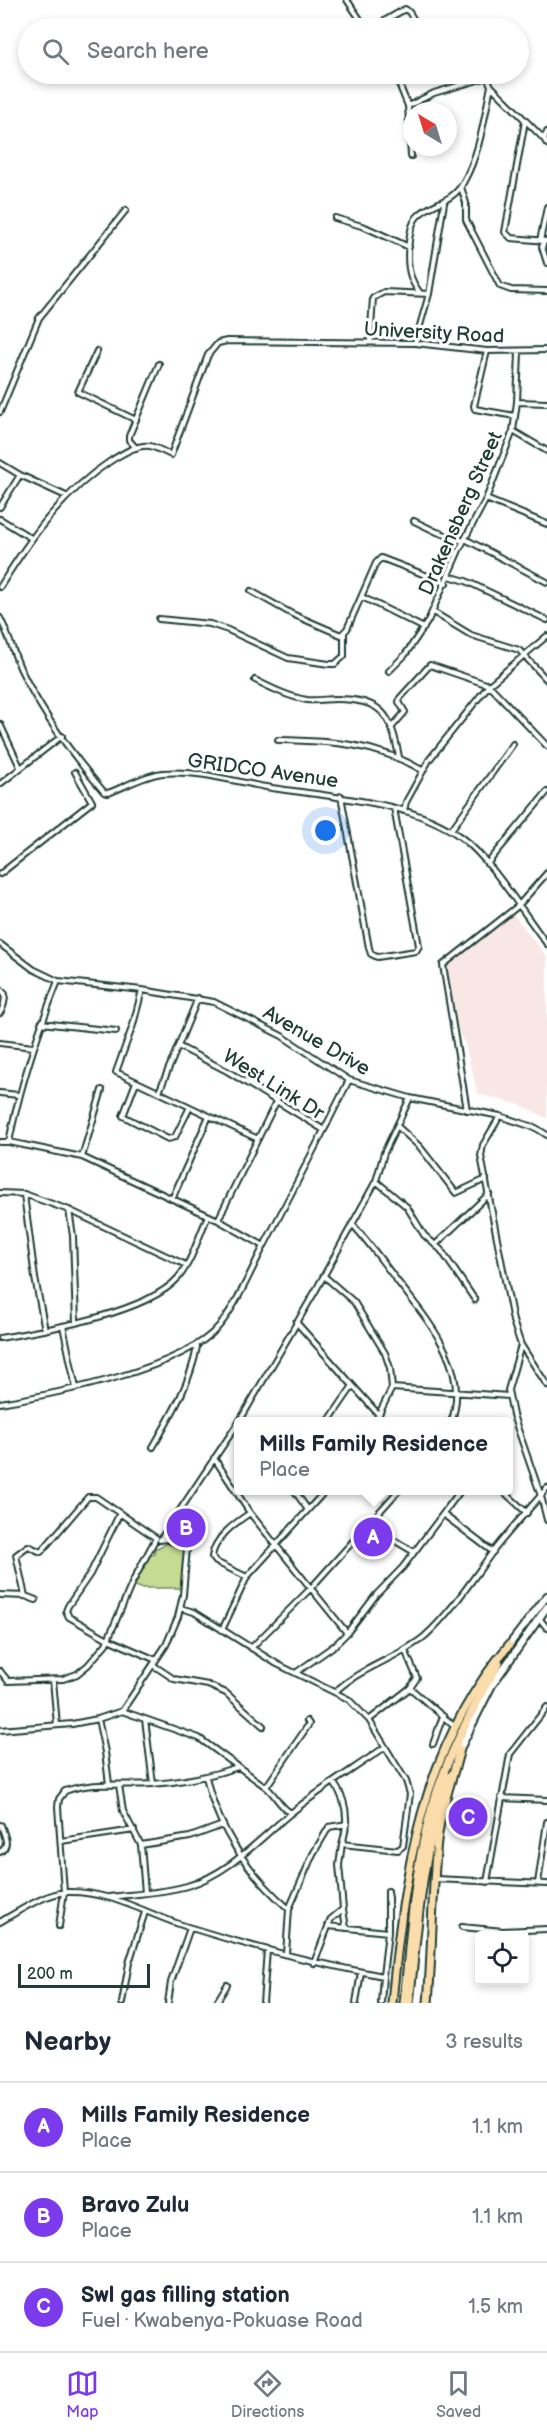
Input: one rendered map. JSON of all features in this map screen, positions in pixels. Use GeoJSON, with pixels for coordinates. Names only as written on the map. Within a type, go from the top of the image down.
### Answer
{"type":"FeatureCollection","features":[{"type":"Feature","properties":{"kind":"main road"},"geometry":{"type":"LineString","coordinates":[[392,2003],[405,1890],[427,1796],[454,1726],[484,1674],[547,1596]]}},
{"type":"Feature","properties":{"kind":"main road"},"geometry":{"type":"LineString","coordinates":[[404,2003],[428,1850],[439,1804],[460,1749],[492,1685],[547,1607]]}},
{"type":"Feature","properties":{"kind":"main road"},"geometry":{"type":"LineString","coordinates":[[409,2003],[422,1848],[439,1785],[467,1719],[509,1645]]}},
{"type":"Feature","properties":{"kind":"main road"},"geometry":{"type":"LineString","coordinates":[[428,2003],[436,1851],[442,1815],[460,1749]]}},
{"type":"Feature","properties":{"kind":"street"},"geometry":{"type":"LineString","coordinates":[[347,0],[359,18]]}},
{"type":"Feature","properties":{"kind":"street"},"geometry":{"type":"LineString","coordinates":[[389,18],[405,9],[413,18]]}},
{"type":"Feature","properties":{"kind":"street"},"geometry":{"type":"LineString","coordinates":[[399,84],[406,102]]}},
{"type":"Feature","properties":{"kind":"street"},"geometry":{"type":"LineString","coordinates":[[416,102],[460,84]]}},
{"type":"Feature","properties":{"kind":"street"},"geometry":{"type":"LineString","coordinates":[[491,86],[547,144]]}},
{"type":"Feature","properties":{"kind":"street"},"geometry":{"type":"LineString","coordinates":[[420,293],[409,270],[409,247],[416,218],[420,213],[444,202],[461,187],[479,145],[491,86]]}},
{"type":"Feature","properties":{"kind":"street"},"geometry":{"type":"LineString","coordinates":[[525,121],[505,232],[511,238],[544,241]]}},
{"type":"Feature","properties":{"kind":"street"},"geometry":{"type":"LineString","coordinates":[[544,139],[547,132]]}},
{"type":"Feature","properties":{"kind":"street"},"geometry":{"type":"LineString","coordinates":[[461,187],[466,203],[466,220],[500,286],[511,290],[547,290]]}},
{"type":"Feature","properties":{"kind":"street"},"geometry":{"type":"LineString","coordinates":[[415,343],[429,294],[444,202]]}},
{"type":"Feature","properties":{"kind":"street"},"geometry":{"type":"LineString","coordinates":[[547,207],[542,247],[547,263]]}},
{"type":"Feature","properties":{"kind":"street"},"geometry":{"type":"LineString","coordinates":[[0,412],[39,318],[126,210]]}},
{"type":"Feature","properties":{"kind":"street"},"geometry":{"type":"LineString","coordinates":[[335,218],[365,226],[409,247]]}},
{"type":"Feature","properties":{"kind":"street"},"geometry":{"type":"LineString","coordinates":[[370,342],[373,298],[384,292],[429,294]]}},
{"type":"Feature","properties":{"kind":"street","name":"University Road"},"geometry":{"type":"LineString","coordinates":[[136,448],[149,446],[171,455],[208,355],[218,343],[227,341],[370,342],[415,343],[487,351],[547,350]]}},
{"type":"Feature","properties":{"kind":"street"},"geometry":{"type":"LineString","coordinates":[[97,351],[78,392],[136,420]]}},
{"type":"Feature","properties":{"kind":"street"},"geometry":{"type":"LineString","coordinates":[[487,351],[476,410],[515,416]]}},
{"type":"Feature","properties":{"kind":"street","name":"Drakensberg Street"},"geometry":{"type":"LineString","coordinates":[[389,671],[405,655],[424,628],[464,540],[486,499],[513,431],[519,352]]}},
{"type":"Feature","properties":{"kind":"street"},"geometry":{"type":"LineString","coordinates":[[0,587],[32,538],[66,496],[106,464],[136,448],[129,439],[159,364]]}},
{"type":"Feature","properties":{"kind":"street"},"geometry":{"type":"LineString","coordinates":[[517,402],[547,404]]}},
{"type":"Feature","properties":{"kind":"street"},"geometry":{"type":"LineString","coordinates":[[513,431],[547,451]]}},
{"type":"Feature","properties":{"kind":"street"},"geometry":{"type":"LineString","coordinates":[[0,463],[66,496]]}},
{"type":"Feature","properties":{"kind":"street"},"geometry":{"type":"LineString","coordinates":[[0,507],[20,475]]}},
{"type":"Feature","properties":{"kind":"street"},"geometry":{"type":"LineString","coordinates":[[486,499],[547,524]]}},
{"type":"Feature","properties":{"kind":"street"},"geometry":{"type":"LineString","coordinates":[[0,519],[32,538]]}},
{"type":"Feature","properties":{"kind":"street"},"geometry":{"type":"LineString","coordinates":[[414,521],[437,532],[464,540],[547,582]]}},
{"type":"Feature","properties":{"kind":"street"},"geometry":{"type":"LineString","coordinates":[[159,619],[210,624],[288,658],[335,664],[344,656],[344,632],[376,563],[381,558],[446,583]]}},
{"type":"Feature","properties":{"kind":"street"},"geometry":{"type":"LineString","coordinates":[[449,576],[547,619]]}},
{"type":"Feature","properties":{"kind":"street"},"geometry":{"type":"LineString","coordinates":[[251,591],[337,635],[344,632]]}},
{"type":"Feature","properties":{"kind":"street"},"geometry":{"type":"LineString","coordinates":[[362,597],[424,628]]}},
{"type":"Feature","properties":{"kind":"street"},"geometry":{"type":"LineString","coordinates":[[433,612],[471,635],[513,648],[525,655],[547,680]]}},
{"type":"Feature","properties":{"kind":"street","name":"GRIDCO Avenue"},"geometry":{"type":"LineString","coordinates":[[0,618],[21,669],[62,736],[101,790],[108,793],[161,773],[212,775],[269,788],[341,796],[404,811],[451,830],[471,845],[547,944]]}},
{"type":"Feature","properties":{"kind":"street"},"geometry":{"type":"LineString","coordinates":[[404,811],[406,802],[423,770],[489,685],[547,636]]}},
{"type":"Feature","properties":{"kind":"street"},"geometry":{"type":"LineString","coordinates":[[393,727],[405,712],[400,704],[400,698],[430,665],[489,685],[547,746]]}},
{"type":"Feature","properties":{"kind":"street"},"geometry":{"type":"LineString","coordinates":[[255,680],[276,690],[308,700],[352,699],[366,702],[381,710],[393,727],[399,757]]}},
{"type":"Feature","properties":{"kind":"street"},"geometry":{"type":"LineString","coordinates":[[0,724],[20,767]]}},
{"type":"Feature","properties":{"kind":"street"},"geometry":{"type":"LineString","coordinates":[[0,784],[62,736]]}},
{"type":"Feature","properties":{"kind":"street"},"geometry":{"type":"LineString","coordinates":[[278,740],[329,741],[387,752],[423,770]]}},
{"type":"Feature","properties":{"kind":"street"},"geometry":{"type":"LineString","coordinates":[[451,830],[513,744]]}},
{"type":"Feature","properties":{"kind":"street"},"geometry":{"type":"LineString","coordinates":[[0,874],[92,802],[75,772]]}},
{"type":"Feature","properties":{"kind":"street"},"geometry":{"type":"LineString","coordinates":[[487,864],[547,792]]}},
{"type":"Feature","properties":{"kind":"street"},"geometry":{"type":"LineString","coordinates":[[341,796],[369,948],[371,954],[377,957],[416,951],[419,946],[394,808]]}},
{"type":"Feature","properties":{"kind":"street"},"geometry":{"type":"LineString","coordinates":[[467,1110],[443,965],[518,906],[547,873]]}},
{"type":"Feature","properties":{"kind":"street"},"geometry":{"type":"LineString","coordinates":[[0,944],[33,969],[58,981],[41,1023],[18,1095],[9,1142]]}},
{"type":"Feature","properties":{"kind":"street","name":"Avenue Drive"},"geometry":{"type":"LineString","coordinates":[[58,981],[142,990],[214,1002],[258,1023],[349,1080],[410,1098],[500,1116],[536,1128],[547,1135]]}},
{"type":"Feature","properties":{"kind":"street"},"geometry":{"type":"LineString","coordinates":[[0,989],[5,994],[4,1006],[0,1013]]}},
{"type":"Feature","properties":{"kind":"street"},"geometry":{"type":"LineString","coordinates":[[142,990],[133,1025],[115,1069],[118,1075],[258,1139]]}},
{"type":"Feature","properties":{"kind":"street"},"geometry":{"type":"LineString","coordinates":[[159,1092],[198,998]]}},
{"type":"Feature","properties":{"kind":"street"},"geometry":{"type":"LineString","coordinates":[[41,1023],[116,1031]]}},
{"type":"Feature","properties":{"kind":"street"},"geometry":{"type":"LineString","coordinates":[[0,1043],[33,1047]]}},
{"type":"Feature","properties":{"kind":"street","name":"West Link Dr"},"geometry":{"type":"LineString","coordinates":[[178,1046],[227,1071],[324,1130],[224,1319],[219,1327],[198,1346]]}},
{"type":"Feature","properties":{"kind":"street"},"geometry":{"type":"LineString","coordinates":[[324,1130],[349,1080]]}},
{"type":"Feature","properties":{"kind":"street"},"geometry":{"type":"LineString","coordinates":[[136,1082],[123,1116],[168,1139],[175,1137],[190,1107]]}},
{"type":"Feature","properties":{"kind":"street"},"geometry":{"type":"LineString","coordinates":[[82,1157],[102,1090]]}},
{"type":"Feature","properties":{"kind":"street"},"geometry":{"type":"LineString","coordinates":[[0,1093],[18,1095]]}},
{"type":"Feature","properties":{"kind":"street"},"geometry":{"type":"LineString","coordinates":[[242,1417],[376,1181],[384,1153],[410,1098]]}},
{"type":"Feature","properties":{"kind":"street"},"geometry":{"type":"LineString","coordinates":[[218,1220],[277,1100]]}},
{"type":"Feature","properties":{"kind":"street"},"geometry":{"type":"LineString","coordinates":[[172,1199],[209,1116]]}},
{"type":"Feature","properties":{"kind":"street"},"geometry":{"type":"LineString","coordinates":[[500,1116],[481,1150],[495,1233],[513,1321],[521,1345],[547,1385]]}},
{"type":"Feature","properties":{"kind":"street"},"geometry":{"type":"LineString","coordinates":[[397,1126],[420,1147],[456,1193],[486,1179]]}},
{"type":"Feature","properties":{"kind":"street"},"geometry":{"type":"LineString","coordinates":[[0,1142],[82,1157],[218,1220],[264,1246]]}},
{"type":"Feature","properties":{"kind":"street"},"geometry":{"type":"LineString","coordinates":[[376,1181],[407,1207],[424,1235],[450,1263],[475,1300]]}},
{"type":"Feature","properties":{"kind":"street"},"geometry":{"type":"LineString","coordinates":[[0,1193],[24,1194],[69,1210],[186,1265]]}},
{"type":"Feature","properties":{"kind":"street"},"geometry":{"type":"LineString","coordinates":[[24,1194],[35,1278],[45,1330]]}},
{"type":"Feature","properties":{"kind":"street"},"geometry":{"type":"LineString","coordinates":[[435,1245],[489,1194]]}},
{"type":"Feature","properties":{"kind":"street"},"geometry":{"type":"LineString","coordinates":[[69,1210],[73,1236],[75,1323]]}},
{"type":"Feature","properties":{"kind":"street"},"geometry":{"type":"LineString","coordinates":[[0,1338],[75,1323],[158,1295],[173,1283],[186,1265],[208,1216]]}},
{"type":"Feature","properties":{"kind":"street"},"geometry":{"type":"LineString","coordinates":[[352,1224],[371,1245],[438,1336],[450,1364],[455,1394],[452,1417]]}},
{"type":"Feature","properties":{"kind":"street"},"geometry":{"type":"LineString","coordinates":[[296,1322],[379,1415],[392,1388],[390,1368],[385,1353],[354,1302],[324,1276]]}},
{"type":"Feature","properties":{"kind":"street"},"geometry":{"type":"LineString","coordinates":[[63,1326],[76,1388]]}},
{"type":"Feature","properties":{"kind":"street"},"geometry":{"type":"LineString","coordinates":[[521,1345],[508,1390],[513,1415],[547,1520]]}},
{"type":"Feature","properties":{"kind":"street"},"geometry":{"type":"LineString","coordinates":[[0,1402],[76,1388],[170,1359],[198,1346]]}},
{"type":"Feature","properties":{"kind":"street"},"geometry":{"type":"LineString","coordinates":[[153,1447],[184,1393],[198,1346]]}},
{"type":"Feature","properties":{"kind":"street"},"geometry":{"type":"LineString","coordinates":[[331,1417],[352,1387]]}},
{"type":"Feature","properties":{"kind":"street"},"geometry":{"type":"LineString","coordinates":[[392,1388],[509,1396]]}},
{"type":"Feature","properties":{"kind":"street"},"geometry":{"type":"LineString","coordinates":[[0,1671],[8,1681],[53,1680],[77,1674],[106,1644],[133,1581],[158,1539],[234,1429]]}},
{"type":"Feature","properties":{"kind":"street"},"geometry":{"type":"LineString","coordinates":[[214,1458],[234,1489]]}},
{"type":"Feature","properties":{"kind":"street"},"geometry":{"type":"LineString","coordinates":[[336,1691],[366,1668],[405,1650],[423,1638],[446,1616],[493,1552],[547,1488]]}},
{"type":"Feature","properties":{"kind":"street"},"geometry":{"type":"LineString","coordinates":[[238,1495],[250,1513],[347,1633]]}},
{"type":"Feature","properties":{"kind":"street"},"geometry":{"type":"LineString","coordinates":[[297,1495],[308,1510]]}},
{"type":"Feature","properties":{"kind":"street"},"geometry":{"type":"LineString","coordinates":[[222,1630],[247,1577],[322,1495]]}},
{"type":"Feature","properties":{"kind":"street"},"geometry":{"type":"LineString","coordinates":[[251,1648],[311,1588],[395,1495]]}},
{"type":"Feature","properties":{"kind":"street"},"geometry":{"type":"LineString","coordinates":[[296,1673],[335,1645],[347,1633],[458,1495]]}},
{"type":"Feature","properties":{"kind":"street"},"geometry":{"type":"LineString","coordinates":[[507,1495],[527,1513]]}},
{"type":"Feature","properties":{"kind":"street"},"geometry":{"type":"LineString","coordinates":[[0,1730],[98,1719],[122,1711],[166,1645],[180,1608],[187,1548],[166,1539],[158,1539],[96,1497],[88,1497],[41,1552],[28,1546],[18,1552],[16,1559],[25,1596]]}},
{"type":"Feature","properties":{"kind":"street"},"geometry":{"type":"LineString","coordinates":[[247,1577],[216,1562],[212,1557],[225,1532],[250,1513]]}},
{"type":"Feature","properties":{"kind":"street"},"geometry":{"type":"LineString","coordinates":[[120,1514],[90,1574],[66,1611],[69,1617],[108,1639],[156,1660]]}},
{"type":"Feature","properties":{"kind":"street"},"geometry":{"type":"LineString","coordinates":[[444,1515],[493,1552]]}},
{"type":"Feature","properties":{"kind":"street"},"geometry":{"type":"LineString","coordinates":[[367,1524],[414,1552]]}},
{"type":"Feature","properties":{"kind":"street"},"geometry":{"type":"LineString","coordinates":[[0,1595],[25,1596],[36,1600]]}},
{"type":"Feature","properties":{"kind":"street"},"geometry":{"type":"LineString","coordinates":[[180,1608],[194,1612],[251,1648],[296,1673],[336,1691],[348,1699],[369,1720],[406,1781],[410,1794],[403,1846],[398,1850],[342,1844]]}},
{"type":"Feature","properties":{"kind":"street"},"geometry":{"type":"LineString","coordinates":[[539,1618],[547,1628]]}},
{"type":"Feature","properties":{"kind":"street"},"geometry":{"type":"LineString","coordinates":[[369,1720],[410,1689],[417,1678],[405,1650]]}},
{"type":"Feature","properties":{"kind":"street"},"geometry":{"type":"LineString","coordinates":[[153,1665],[174,1679],[208,1685],[226,1693],[263,1726]]}},
{"type":"Feature","properties":{"kind":"street"},"geometry":{"type":"LineString","coordinates":[[53,1680],[57,1725]]}},
{"type":"Feature","properties":{"kind":"street"},"geometry":{"type":"LineString","coordinates":[[410,1689],[454,1726]]}},
{"type":"Feature","properties":{"kind":"street"},"geometry":{"type":"LineString","coordinates":[[487,1882],[510,1754],[547,1707]]}},
{"type":"Feature","properties":{"kind":"street"},"geometry":{"type":"LineString","coordinates":[[122,1711],[199,1738],[266,1787],[281,1807],[291,1813]]}},
{"type":"Feature","properties":{"kind":"street"},"geometry":{"type":"LineString","coordinates":[[433,1743],[443,1716]]}},
{"type":"Feature","properties":{"kind":"street"},"geometry":{"type":"LineString","coordinates":[[98,1719],[109,1784]]}},
{"type":"Feature","properties":{"kind":"street"},"geometry":{"type":"LineString","coordinates":[[145,1719],[153,1784]]}},
{"type":"Feature","properties":{"kind":"street"},"geometry":{"type":"LineString","coordinates":[[266,1787],[301,1738],[309,1724],[307,1720]]}},
{"type":"Feature","properties":{"kind":"street"},"geometry":{"type":"LineString","coordinates":[[109,1897],[188,1886],[205,1879],[241,1857],[291,1813],[385,1747]]}},
{"type":"Feature","properties":{"kind":"street"},"geometry":{"type":"LineString","coordinates":[[59,1926],[64,1892],[58,1807],[65,1791],[109,1784],[153,1784],[206,1777],[238,1767]]}},
{"type":"Feature","properties":{"kind":"street"},"geometry":{"type":"LineString","coordinates":[[206,1777],[214,1806],[241,1857],[266,1889],[289,1909]]}},
{"type":"Feature","properties":{"kind":"street"},"geometry":{"type":"LineString","coordinates":[[334,1783],[343,1798],[347,1824],[339,1865],[346,1928]]}},
{"type":"Feature","properties":{"kind":"street"},"geometry":{"type":"LineString","coordinates":[[119,1785],[123,1811],[141,1845],[146,1893]]}},
{"type":"Feature","properties":{"kind":"street"},"geometry":{"type":"LineString","coordinates":[[501,1798],[547,1800]]}},
{"type":"Feature","properties":{"kind":"street"},"geometry":{"type":"LineString","coordinates":[[538,1883],[547,1822]]}},
{"type":"Feature","properties":{"kind":"street"},"geometry":{"type":"LineString","coordinates":[[286,1954],[289,1909],[323,1834],[329,1827],[347,1824]]}},
{"type":"Feature","properties":{"kind":"street"},"geometry":{"type":"LineString","coordinates":[[141,1845],[190,1837],[223,1825]]}},
{"type":"Feature","properties":{"kind":"street"},"geometry":{"type":"LineString","coordinates":[[0,1852],[7,1845],[1,1826]]}},
{"type":"Feature","properties":{"kind":"street"},"geometry":{"type":"LineString","coordinates":[[61,1841],[134,1830]]}},
{"type":"Feature","properties":{"kind":"street"},"geometry":{"type":"LineString","coordinates":[[435,1879],[547,1884]]}},
{"type":"Feature","properties":{"kind":"street"},"geometry":{"type":"LineString","coordinates":[[381,2003],[388,1932],[388,1891]]}},
{"type":"Feature","properties":{"kind":"street"},"geometry":{"type":"LineString","coordinates":[[0,1922],[64,1892],[97,1894],[189,1928],[314,1962],[383,1976]]}},
{"type":"Feature","properties":{"kind":"street"},"geometry":{"type":"LineString","coordinates":[[314,1962],[328,1926],[343,1909]]}},
{"type":"Feature","properties":{"kind":"street"},"geometry":{"type":"LineString","coordinates":[[122,2003],[129,1963],[145,1912]]}},
{"type":"Feature","properties":{"kind":"street"},"geometry":{"type":"LineString","coordinates":[[328,1926],[388,1932]]}},
{"type":"Feature","properties":{"kind":"street"},"geometry":{"type":"LineString","coordinates":[[462,1927],[503,1930],[547,1929]]}},
{"type":"Feature","properties":{"kind":"street"},"geometry":{"type":"LineString","coordinates":[[168,2003],[171,1982],[189,1928]]}},
{"type":"Feature","properties":{"kind":"street"},"geometry":{"type":"LineString","coordinates":[[263,2003],[267,1950]]}},
{"type":"Feature","properties":{"kind":"street"},"geometry":{"type":"LineString","coordinates":[[356,2003],[361,1972]]}},
{"type":"Feature","properties":{"kind":"street"},"geometry":{"type":"LineString","coordinates":[[216,2003],[227,1985]]}},
{"type":"Feature","properties":{"kind":"shaded area"},"geometry":{"type":"Polygon","coordinates":[[[513,914],[547,957],[547,1118],[521,1105],[478,1094],[464,1041],[460,1036],[445,965],[513,914]]]}},
{"type":"Feature","properties":{"kind":"green space"},"geometry":{"type":"Polygon","coordinates":[[[171,1542],[186,1549],[181,1588],[135,1586],[148,1556],[155,1554],[154,1549],[171,1542]]]}},
{"type":"Feature","properties":{"kind":"place","name":"Bravo Zulu"},"geometry":{"type":"Point","coordinates":[186,1528]}},
{"type":"Feature","properties":{"kind":"place","name":"Mills Family Residence"},"geometry":{"type":"Point","coordinates":[373,1537]}},
{"type":"Feature","properties":{"kind":"place","name":"Swl gas filling station"},"geometry":{"type":"Point","coordinates":[468,1817]}}]}
